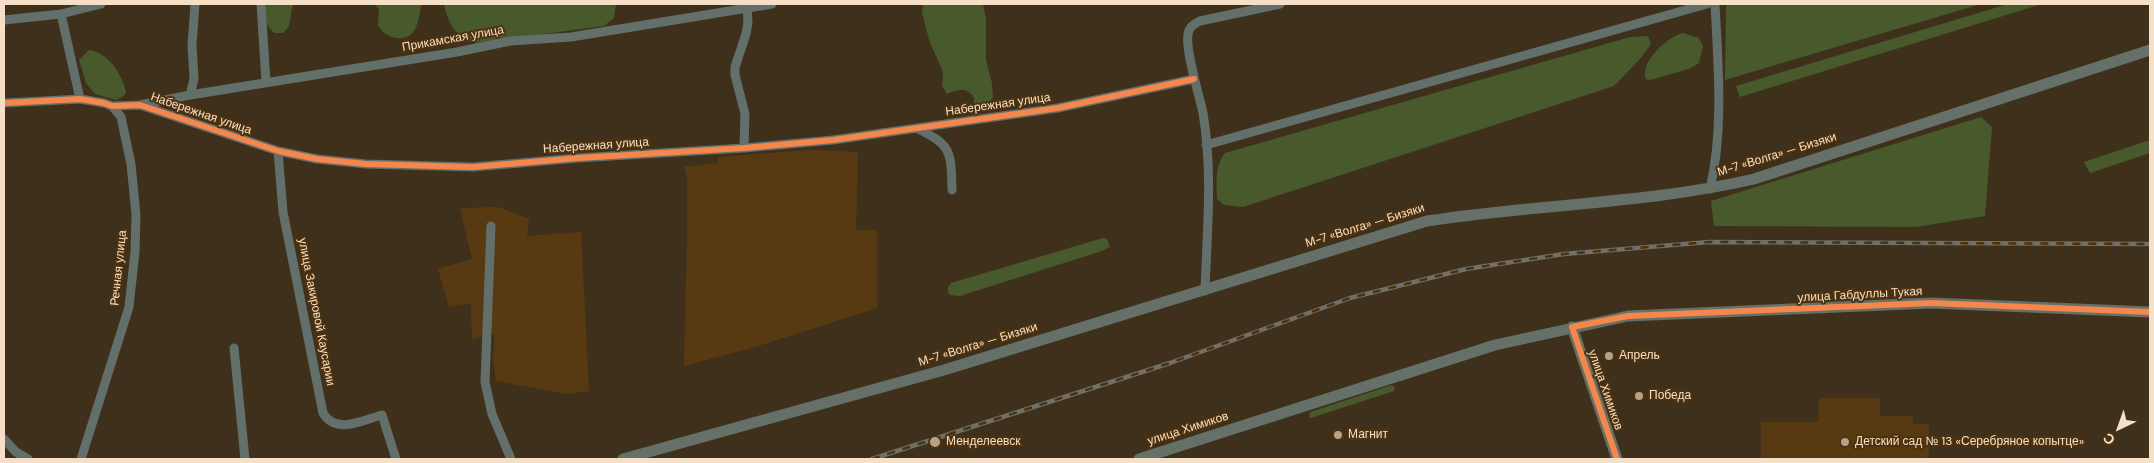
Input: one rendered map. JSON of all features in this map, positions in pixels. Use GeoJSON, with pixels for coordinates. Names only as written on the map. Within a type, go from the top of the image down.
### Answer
{"type":"FeatureCollection","features":[{"type":"Feature","properties":{"kind":"main road","name":"М-7 «Волга» — Бизяки"},"geometry":{"type":"LineString","coordinates":[[623,459],[935,372],[1205,291],[1426,221],[1710,189],[1754,178],[2150,50]]}},
{"type":"Feature","properties":{"kind":"main road","name":"улица Габдуллы Тукая"},"geometry":{"type":"LineString","coordinates":[[1572,327],[1628,316],[1932,303],[2150,312]]}},
{"type":"Feature","properties":{"kind":"main road","name":"улица Химиков"},"geometry":{"type":"LineString","coordinates":[[1139,459],[1485,348],[1572,327],[1617,459]]}},
{"type":"Feature","properties":{"kind":"street"},"geometry":{"type":"LineString","coordinates":[[4,20],[61,14],[102,4]]}},
{"type":"Feature","properties":{"kind":"street"},"geometry":{"type":"LineString","coordinates":[[190,94],[194,79],[192,45],[195,4]]}},
{"type":"Feature","properties":{"kind":"street"},"geometry":{"type":"LineString","coordinates":[[261,4],[266,82]]}},
{"type":"Feature","properties":{"kind":"street","name":"Прикамская улица"},"geometry":{"type":"LineString","coordinates":[[140,105],[190,94],[457,52],[510,41],[571,37],[772,4]]}},
{"type":"Feature","properties":{"kind":"street"},"geometry":{"type":"LineString","coordinates":[[1205,291],[1209,169],[1202,112],[1187,37],[1192,26],[1200,21],[1280,4]]}},
{"type":"Feature","properties":{"kind":"street"},"geometry":{"type":"LineString","coordinates":[[1206,145],[1707,4]]}},
{"type":"Feature","properties":{"kind":"street"},"geometry":{"type":"LineString","coordinates":[[1710,189],[1716,163],[1719,81],[1715,4]]}},
{"type":"Feature","properties":{"kind":"street"},"geometry":{"type":"LineString","coordinates":[[744,148],[745,114],[735,67],[746,34],[748,22],[747,7]]}},
{"type":"Feature","properties":{"kind":"street"},"geometry":{"type":"LineString","coordinates":[[61,14],[80,100]]}},
{"type":"Feature","properties":{"kind":"street","name":"Набережная улица"},"geometry":{"type":"LineString","coordinates":[[4,103],[80,100],[112,106],[140,105],[278,151],[317,159],[366,164],[445,168],[744,148],[834,140],[1058,108],[1194,79]]}},
{"type":"Feature","properties":{"kind":"street","name":"Речная улица"},"geometry":{"type":"LineString","coordinates":[[81,459],[129,307],[135,252],[136,215],[131,164],[121,117],[112,106]]}},
{"type":"Feature","properties":{"kind":"street"},"geometry":{"type":"LineString","coordinates":[[916,127],[940,140],[948,151],[951,162],[952,190]]}},
{"type":"Feature","properties":{"kind":"street","name":"улица Закировой Каусарии"},"geometry":{"type":"LineString","coordinates":[[278,151],[283,212],[323,413],[333,423],[343,426],[382,415],[396,459]]}},
{"type":"Feature","properties":{"kind":"street"},"geometry":{"type":"LineString","coordinates":[[491,226],[485,382],[492,414],[511,459]]}},
{"type":"Feature","properties":{"kind":"street"},"geometry":{"type":"LineString","coordinates":[[234,348],[245,459]]}},
{"type":"Feature","properties":{"kind":"street"},"geometry":{"type":"LineString","coordinates":[[4,439],[16,452],[28,459]]}},
{"type":"Feature","properties":{"kind":"shaded area"},"geometry":{"type":"Polygon","coordinates":[[[810,150],[858,152],[856,230],[877,230],[877,308],[755,347],[684,366],[687,177],[684,167],[718,163],[718,157],[810,150]]]}},
{"type":"Feature","properties":{"kind":"shaded area"},"geometry":{"type":"Polygon","coordinates":[[[498,207],[529,219],[527,236],[581,232],[589,391],[568,394],[496,381],[493,359],[495,334],[472,339],[471,303],[449,307],[438,269],[472,259],[460,208],[498,207]]]}},
{"type":"Feature","properties":{"kind":"shaded area","name":"Детский сад № 13 «Серебряное копытце»"},"geometry":{"type":"Polygon","coordinates":[[[1819,398],[1880,398],[1880,416],[1913,416],[1913,424],[1929,424],[1929,459],[1761,459],[1761,422],[1818,422],[1819,398]]]}},
{"type":"Feature","properties":{"kind":"green space"},"geometry":{"type":"Polygon","coordinates":[[[259,4],[293,4],[289,26],[283,33],[274,33],[268,26],[259,4]]]}},
{"type":"Feature","properties":{"kind":"green space"},"geometry":{"type":"Polygon","coordinates":[[[375,4],[421,4],[414,31],[410,35],[400,38],[395,38],[385,33],[378,25],[379,10],[375,4]]]}},
{"type":"Feature","properties":{"kind":"green space"},"geometry":{"type":"Polygon","coordinates":[[[444,4],[616,4],[614,18],[604,26],[476,43],[458,34],[448,18],[444,4]]]}},
{"type":"Feature","properties":{"kind":"green space"},"geometry":{"type":"Polygon","coordinates":[[[923,4],[983,4],[986,18],[986,60],[992,83],[993,97],[988,104],[974,104],[974,98],[965,90],[958,90],[947,94],[942,86],[943,72],[929,40],[922,12],[923,4]]]}},
{"type":"Feature","properties":{"kind":"green space"},"geometry":{"type":"Polygon","coordinates":[[[1726,4],[1981,4],[1725,80],[1726,4]]]}},
{"type":"Feature","properties":{"kind":"green space"},"geometry":{"type":"Polygon","coordinates":[[[2008,4],[2042,4],[1740,97],[1736,86],[2008,4]]]}},
{"type":"Feature","properties":{"kind":"green space"},"geometry":{"type":"Polygon","coordinates":[[[1683,33],[1699,38],[1703,46],[1699,63],[1689,69],[1650,80],[1646,79],[1647,65],[1656,51],[1670,39],[1683,33]]]}},
{"type":"Feature","properties":{"kind":"green space"},"geometry":{"type":"Polygon","coordinates":[[[1648,36],[1651,44],[1640,59],[1614,86],[1243,207],[1224,205],[1217,199],[1218,169],[1221,158],[1225,153],[1630,37],[1648,36]]]}},
{"type":"Feature","properties":{"kind":"green space"},"geometry":{"type":"Polygon","coordinates":[[[89,50],[108,59],[118,71],[126,92],[124,96],[116,100],[95,94],[86,83],[79,60],[89,50]]]}},
{"type":"Feature","properties":{"kind":"green space"},"geometry":{"type":"Polygon","coordinates":[[[1981,117],[1992,127],[1985,216],[1916,227],[1714,226],[1711,201],[1981,117]]]}},
{"type":"Feature","properties":{"kind":"green space"},"geometry":{"type":"Polygon","coordinates":[[[2150,140],[2150,153],[2090,173],[2084,162],[2150,140]]]}},
{"type":"Feature","properties":{"kind":"green space"},"geometry":{"type":"Polygon","coordinates":[[[1103,238],[1107,239],[1110,247],[1102,251],[960,296],[950,295],[948,292],[948,287],[951,283],[1103,238]]]}},
{"type":"Feature","properties":{"kind":"green space"},"geometry":{"type":"Polygon","coordinates":[[[1392,385],[1395,388],[1394,391],[1311,418],[1309,417],[1310,412],[1392,385]]]}},
{"type":"Feature","properties":{"kind":"railway"},"geometry":{"type":"LineString","coordinates":[[872,459],[1170,363],[1350,298],[1466,269],[1564,254],[1709,242],[2150,244]]}},
{"type":"Feature","properties":{"kind":"cycle path"},"geometry":{"type":"LineString","coordinates":[[4,103],[80,99],[112,106],[140,105],[278,151],[317,159],[366,164],[473,167],[833,140],[1058,108],[1194,79]]}},
{"type":"Feature","properties":{"kind":"cycle path"},"geometry":{"type":"LineString","coordinates":[[1617,459],[1572,327],[1628,316],[1931,303],[2150,312]]}},
{"type":"Feature","properties":{"kind":"place","name":"Апрель"},"geometry":{"type":"Point","coordinates":[1609,356]}},
{"type":"Feature","properties":{"kind":"place","name":"Победа"},"geometry":{"type":"Point","coordinates":[1639,396]}},
{"type":"Feature","properties":{"kind":"place","name":"Магнит"},"geometry":{"type":"Point","coordinates":[1338,435]}},
{"type":"Feature","properties":{"kind":"place","name":"Менделеевск"},"geometry":{"type":"Point","coordinates":[935,442]}},
{"type":"Feature","properties":{"kind":"place","name":"Детский сад № 13 «Серебряное копытце»"},"geometry":{"type":"Point","coordinates":[1845,442]}}]}
